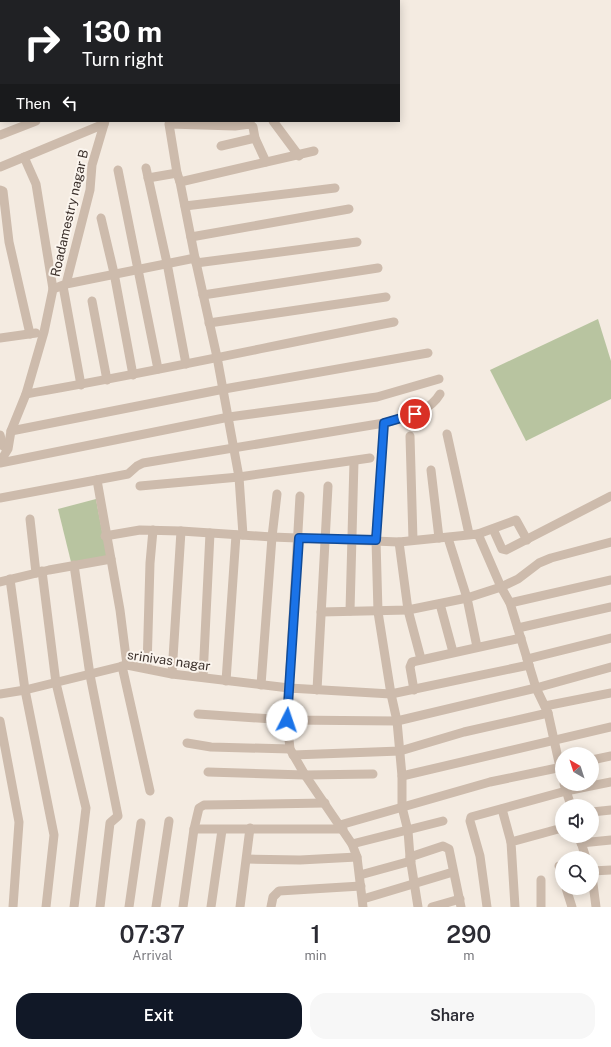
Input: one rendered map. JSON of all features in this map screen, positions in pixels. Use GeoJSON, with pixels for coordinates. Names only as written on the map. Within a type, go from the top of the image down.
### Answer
{"type":"FeatureCollection","features":[{"type":"Feature","properties":{"kind":"street"},"geometry":{"type":"LineString","coordinates":[[0,135],[33,122]]}},
{"type":"Feature","properties":{"kind":"street"},"geometry":{"type":"LineString","coordinates":[[0,167],[104,122]]}},
{"type":"Feature","properties":{"kind":"street","name":"Roadamestry nagar B"},"geometry":{"type":"LineString","coordinates":[[0,462],[4,447],[12,431],[26,394],[44,332],[53,289],[65,285],[90,190],[92,165],[104,122]]}},
{"type":"Feature","properties":{"kind":"street"},"geometry":{"type":"LineString","coordinates":[[274,122],[299,156]]}},
{"type":"Feature","properties":{"kind":"street"},"geometry":{"type":"LineString","coordinates":[[226,681],[239,535],[240,477],[218,357],[203,295],[169,123],[235,126],[250,124],[253,127],[255,138],[266,162]]}},
{"type":"Feature","properties":{"kind":"street"},"geometry":{"type":"LineString","coordinates":[[221,146],[255,138]]}},
{"type":"Feature","properties":{"kind":"street"},"geometry":{"type":"LineString","coordinates":[[186,364],[167,263],[147,173],[179,178],[299,156],[314,151]]}},
{"type":"Feature","properties":{"kind":"street"},"geometry":{"type":"LineString","coordinates":[[24,157],[36,184],[53,289]]}},
{"type":"Feature","properties":{"kind":"street"},"geometry":{"type":"LineString","coordinates":[[118,170],[158,369]]}},
{"type":"Feature","properties":{"kind":"street"},"geometry":{"type":"LineString","coordinates":[[185,206],[335,188]]}},
{"type":"Feature","properties":{"kind":"street"},"geometry":{"type":"LineString","coordinates":[[0,190],[3,191],[5,242],[30,334]]}},
{"type":"Feature","properties":{"kind":"street"},"geometry":{"type":"LineString","coordinates":[[191,237],[349,209]]}},
{"type":"Feature","properties":{"kind":"street"},"geometry":{"type":"LineString","coordinates":[[102,218],[133,375]]}},
{"type":"Feature","properties":{"kind":"street"},"geometry":{"type":"LineString","coordinates":[[81,385],[65,285],[114,273],[139,270],[167,263],[357,242]]}},
{"type":"Feature","properties":{"kind":"street"},"geometry":{"type":"LineString","coordinates":[[203,295],[378,268]]}},
{"type":"Feature","properties":{"kind":"street"},"geometry":{"type":"LineString","coordinates":[[209,323],[386,297]]}},
{"type":"Feature","properties":{"kind":"street"},"geometry":{"type":"LineString","coordinates":[[92,301],[107,380]]}},
{"type":"Feature","properties":{"kind":"street"},"geometry":{"type":"LineString","coordinates":[[26,394],[133,375],[394,322]]}},
{"type":"Feature","properties":{"kind":"street"},"geometry":{"type":"LineString","coordinates":[[0,338],[44,332]]}},
{"type":"Feature","properties":{"kind":"street"},"geometry":{"type":"LineString","coordinates":[[12,431],[224,389],[428,353]]}},
{"type":"Feature","properties":{"kind":"street"},"geometry":{"type":"LineString","coordinates":[[0,462],[229,418],[377,397],[439,379]]}},
{"type":"Feature","properties":{"kind":"street"},"geometry":{"type":"LineString","coordinates":[[0,498],[128,474],[143,463],[384,423],[415,414],[435,403],[440,394]]}},
{"type":"Feature","properties":{"kind":"street"},"geometry":{"type":"LineString","coordinates":[[384,423],[376,540],[378,612],[391,694],[398,721],[402,776],[402,806],[408,831],[410,859],[418,907]]}},
{"type":"Feature","properties":{"kind":"street"},"geometry":{"type":"LineString","coordinates":[[447,434],[469,534]]}},
{"type":"Feature","properties":{"kind":"street"},"geometry":{"type":"LineString","coordinates":[[0,435],[4,447]]}},
{"type":"Feature","properties":{"kind":"street"},"geometry":{"type":"LineString","coordinates":[[410,436],[413,540]]}},
{"type":"Feature","properties":{"kind":"street"},"geometry":{"type":"LineString","coordinates":[[140,486],[240,477],[370,458]]}},
{"type":"Feature","properties":{"kind":"street"},"geometry":{"type":"LineString","coordinates":[[350,611],[354,461]]}},
{"type":"Feature","properties":{"kind":"street"},"geometry":{"type":"LineString","coordinates":[[431,470],[443,538],[467,598],[477,646]]}},
{"type":"Feature","properties":{"kind":"street"},"geometry":{"type":"LineString","coordinates":[[97,480],[105,536],[111,559],[125,666],[150,791]]}},
{"type":"Feature","properties":{"kind":"street"},"geometry":{"type":"LineString","coordinates":[[317,690],[328,486]]}},
{"type":"Feature","properties":{"kind":"street"},"geometry":{"type":"LineString","coordinates":[[261,684],[272,537],[277,494]]}},
{"type":"Feature","properties":{"kind":"street"},"geometry":{"type":"LineString","coordinates":[[300,496],[299,538],[287,720],[292,752],[305,775],[342,827],[352,844],[357,857],[362,886],[363,903],[414,883],[453,872]]}},
{"type":"Feature","properties":{"kind":"street"},"geometry":{"type":"LineString","coordinates":[[493,529],[503,550],[526,540],[611,496]]}},
{"type":"Feature","properties":{"kind":"street"},"geometry":{"type":"LineString","coordinates":[[30,519],[56,683],[86,808],[74,907]]}},
{"type":"Feature","properties":{"kind":"street"},"geometry":{"type":"LineString","coordinates":[[105,536],[140,530],[154,530],[272,537],[400,542],[478,534],[516,520],[526,540]]}},
{"type":"Feature","properties":{"kind":"street"},"geometry":{"type":"LineString","coordinates":[[147,668],[150,563],[154,530]]}},
{"type":"Feature","properties":{"kind":"street"},"geometry":{"type":"LineString","coordinates":[[172,674],[181,531]]}},
{"type":"Feature","properties":{"kind":"street"},"geometry":{"type":"LineString","coordinates":[[202,677],[210,533]]}},
{"type":"Feature","properties":{"kind":"street"},"geometry":{"type":"LineString","coordinates":[[478,534],[501,587],[510,603],[536,688],[546,710],[556,747]]}},
{"type":"Feature","properties":{"kind":"street"},"geometry":{"type":"LineString","coordinates":[[400,542],[408,610],[421,660]]}},
{"type":"Feature","properties":{"kind":"street"},"geometry":{"type":"LineString","coordinates":[[321,612],[378,612],[408,610],[467,598],[501,587],[518,579],[539,563],[551,558],[611,542]]}},
{"type":"Feature","properties":{"kind":"street"},"geometry":{"type":"LineString","coordinates":[[0,582],[39,572],[111,559]]}},
{"type":"Feature","properties":{"kind":"street"},"geometry":{"type":"LineString","coordinates":[[74,565],[90,675],[118,816],[110,823],[100,907]]}},
{"type":"Feature","properties":{"kind":"street"},"geometry":{"type":"LineString","coordinates":[[10,579],[25,690],[54,835],[46,907]]}},
{"type":"Feature","properties":{"kind":"street"},"geometry":{"type":"LineString","coordinates":[[510,603],[611,580]]}},
{"type":"Feature","properties":{"kind":"street"},"geometry":{"type":"LineString","coordinates":[[440,604],[453,652]]}},
{"type":"Feature","properties":{"kind":"street"},"geometry":{"type":"LineString","coordinates":[[518,628],[611,607]]}},
{"type":"Feature","properties":{"kind":"street"},"geometry":{"type":"LineString","coordinates":[[414,690],[411,664],[421,660],[477,646],[521,638]]}},
{"type":"Feature","properties":{"kind":"street","name":"srinivas nagar"},"geometry":{"type":"LineString","coordinates":[[0,694],[25,690],[125,666],[147,668],[172,674],[289,688],[391,694],[414,690],[528,662],[611,638]]}},
{"type":"Feature","properties":{"kind":"street"},"geometry":{"type":"LineString","coordinates":[[198,714],[287,720],[398,721],[536,688],[611,667]]}},
{"type":"Feature","properties":{"kind":"street"},"geometry":{"type":"LineString","coordinates":[[187,743],[210,747],[292,752],[400,751],[464,732],[611,693]]}},
{"type":"Feature","properties":{"kind":"street"},"geometry":{"type":"LineString","coordinates":[[0,721],[19,822],[13,907]]}},
{"type":"Feature","properties":{"kind":"street"},"geometry":{"type":"LineString","coordinates":[[402,776],[611,727]]}},
{"type":"Feature","properties":{"kind":"street"},"geometry":{"type":"LineString","coordinates":[[599,759],[611,756]]}},
{"type":"Feature","properties":{"kind":"street"},"geometry":{"type":"LineString","coordinates":[[194,830],[342,827],[402,806],[490,782],[555,771]]}},
{"type":"Feature","properties":{"kind":"street"},"geometry":{"type":"LineString","coordinates":[[208,772],[305,775],[373,774]]}},
{"type":"Feature","properties":{"kind":"street"},"geometry":{"type":"LineString","coordinates":[[599,784],[611,782]]}},
{"type":"Feature","properties":{"kind":"street"},"geometry":{"type":"LineString","coordinates":[[487,907],[480,856],[470,821],[471,817],[502,809],[556,791]]}},
{"type":"Feature","properties":{"kind":"street"},"geometry":{"type":"LineString","coordinates":[[183,907],[194,830],[199,808],[204,805],[325,803]]}},
{"type":"Feature","properties":{"kind":"street"},"geometry":{"type":"LineString","coordinates":[[502,809],[511,842],[515,907]]}},
{"type":"Feature","properties":{"kind":"street"},"geometry":{"type":"LineString","coordinates":[[599,811],[611,810]]}},
{"type":"Feature","properties":{"kind":"street"},"geometry":{"type":"LineString","coordinates":[[156,907],[169,821]]}},
{"type":"Feature","properties":{"kind":"street"},"geometry":{"type":"LineString","coordinates":[[352,844],[443,821]]}},
{"type":"Feature","properties":{"kind":"street"},"geometry":{"type":"LineString","coordinates":[[128,907],[141,823]]}},
{"type":"Feature","properties":{"kind":"street"},"geometry":{"type":"LineString","coordinates":[[240,907],[250,828]]}},
{"type":"Feature","properties":{"kind":"street"},"geometry":{"type":"LineString","coordinates":[[211,907],[222,830]]}},
{"type":"Feature","properties":{"kind":"street"},"geometry":{"type":"LineString","coordinates":[[511,842],[555,830]]}},
{"type":"Feature","properties":{"kind":"street"},"geometry":{"type":"LineString","coordinates":[[599,840],[611,840]]}},
{"type":"Feature","properties":{"kind":"street"},"geometry":{"type":"LineString","coordinates":[[360,876],[443,846],[446,847],[449,849],[460,903],[432,907]]}},
{"type":"Feature","properties":{"kind":"street"},"geometry":{"type":"LineString","coordinates":[[247,859],[300,860],[357,857]]}},
{"type":"Feature","properties":{"kind":"street"},"geometry":{"type":"LineString","coordinates":[[599,871],[611,870]]}},
{"type":"Feature","properties":{"kind":"street"},"geometry":{"type":"LineString","coordinates":[[541,880],[541,907]]}},
{"type":"Feature","properties":{"kind":"street"},"geometry":{"type":"LineString","coordinates":[[271,907],[273,897],[279,891],[362,886]]}},
{"type":"Feature","properties":{"kind":"street"},"geometry":{"type":"LineString","coordinates":[[568,895],[572,907]]}},
{"type":"Feature","properties":{"kind":"street"},"geometry":{"type":"LineString","coordinates":[[594,895],[596,907]]}},
{"type":"Feature","properties":{"kind":"green space"},"geometry":{"type":"Polygon","coordinates":[[[598,319],[611,361],[611,399],[526,441],[490,370],[598,319]]]}},
{"type":"Feature","properties":{"kind":"green space"},"geometry":{"type":"Polygon","coordinates":[[[96,499],[107,557],[71,562],[58,509],[96,499]]]}},
{"type":"Feature","properties":{"kind":"route"},"geometry":{"type":"LineString","coordinates":[[287,720],[299,538],[376,540],[383,459],[384,423],[415,414]]}}]}
